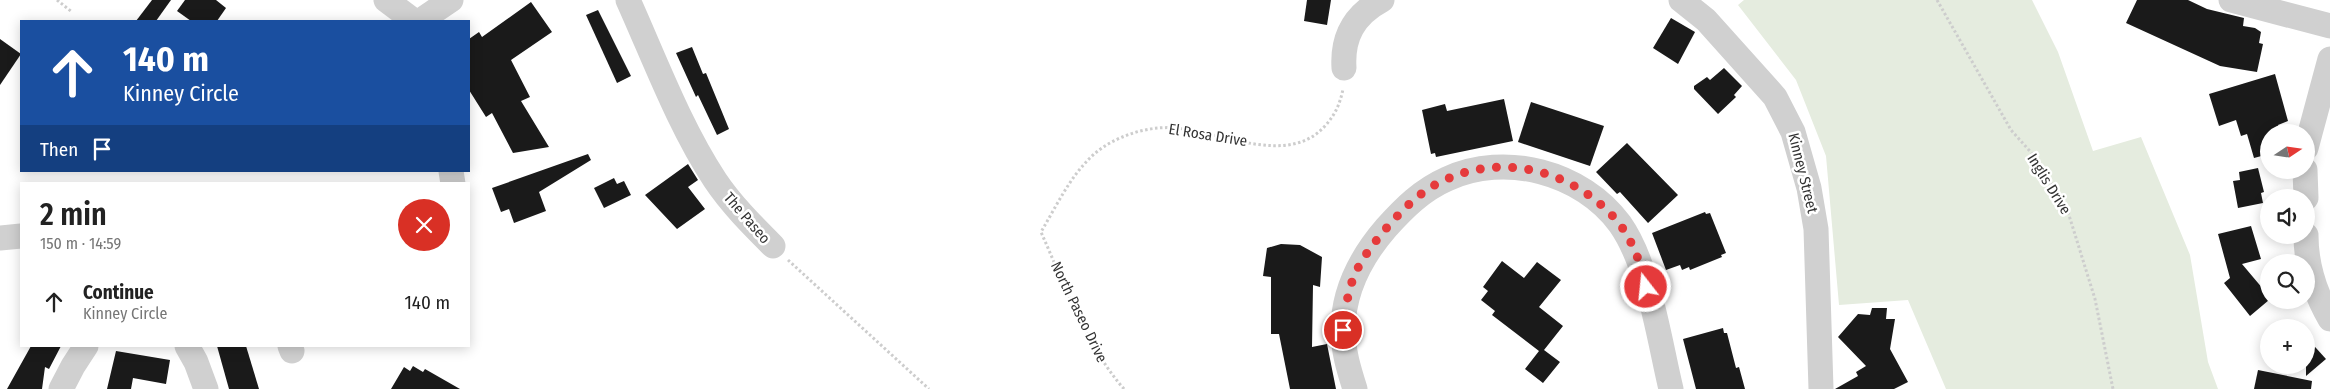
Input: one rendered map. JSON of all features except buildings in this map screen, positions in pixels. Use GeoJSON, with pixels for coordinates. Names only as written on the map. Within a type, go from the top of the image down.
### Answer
{"type":"FeatureCollection","features":[{"type":"Feature","properties":{"kind":"street"},"geometry":{"type":"LineString","coordinates":[[386,0],[413,20]]}},
{"type":"Feature","properties":{"kind":"street"},"geometry":{"type":"LineString","coordinates":[[421,20],[451,0]]}},
{"type":"Feature","properties":{"kind":"street","name":"The Paseo"},"geometry":{"type":"LineString","coordinates":[[628,0],[691,140],[715,180],[740,212],[773,246]]}},
{"type":"Feature","properties":{"kind":"street"},"geometry":{"type":"LineString","coordinates":[[1344,68],[1343,52],[1347,35],[1355,20],[1370,6],[1382,0]]}},
{"type":"Feature","properties":{"kind":"street","name":"Kinney Street"},"geometry":{"type":"LineString","coordinates":[[1681,0],[1706,20],[1775,97],[1787,117],[1793,132],[1809,188],[1816,229],[1821,389]]}},
{"type":"Feature","properties":{"kind":"street"},"geometry":{"type":"LineString","coordinates":[[2231,0],[2330,26]]}},
{"type":"Feature","properties":{"kind":"street"},"geometry":{"type":"LineString","coordinates":[[2312,124],[2330,59]]}},
{"type":"Feature","properties":{"kind":"street"},"geometry":{"type":"LineString","coordinates":[[1355,389],[1346,360],[1343,330],[1346,303],[1353,279],[1363,259],[1377,238],[1407,205],[1428,188],[1448,178],[1472,170],[1497,167],[1524,168],[1551,174],[1576,186],[1600,203],[1619,224],[1633,247],[1642,270],[1671,389]]}},
{"type":"Feature","properties":{"kind":"street"},"geometry":{"type":"LineString","coordinates":[[0,238],[20,236]]}},
{"type":"Feature","properties":{"kind":"street"},"geometry":{"type":"LineString","coordinates":[[2306,244],[2311,277],[2321,305],[2330,319]]}},
{"type":"Feature","properties":{"kind":"street"},"geometry":{"type":"LineString","coordinates":[[62,389],[73,366],[85,347]]}},
{"type":"Feature","properties":{"kind":"street"},"geometry":{"type":"LineString","coordinates":[[188,347],[196,362],[206,389]]}},
{"type":"Feature","properties":{"kind":"path"},"geometry":{"type":"LineString","coordinates":[[57,0],[72,12]]}},
{"type":"Feature","properties":{"kind":"path","name":"Inglis Drive"},"geometry":{"type":"LineString","coordinates":[[1937,0],[2011,130],[2036,158],[2068,212],[2076,232],[2095,299],[2113,389]]}},
{"type":"Feature","properties":{"kind":"path","name":"El Rosa Drive"},"geometry":{"type":"LineString","coordinates":[[1041,232],[1076,173],[1091,157],[1109,143],[1130,133],[1153,128],[1175,128],[1270,146],[1287,146],[1305,140],[1320,131],[1333,117],[1341,100],[1344,68]]}},
{"type":"Feature","properties":{"kind":"path","name":"North Paseo Drive"},"geometry":{"type":"LineString","coordinates":[[1041,232],[1092,344],[1109,372],[1124,389]]}},
{"type":"Feature","properties":{"kind":"path","name":"The Paseo"},"geometry":{"type":"LineString","coordinates":[[773,246],[929,389]]}},
{"type":"Feature","properties":{"kind":"shaded area"},"geometry":{"type":"Polygon","coordinates":[[[1744,0],[2032,0],[2058,52],[2093,151],[2141,137],[2190,255],[2208,362],[2218,389],[1946,389],[1908,300],[1839,305],[1826,156],[1796,80],[1738,5],[1744,0]]]}},
{"type":"Feature","properties":{"kind":"route"},"geometry":{"type":"LineString","coordinates":[[1343,330],[1346,303],[1353,279],[1377,238],[1407,205],[1428,188],[1448,178],[1472,170],[1497,167],[1524,168],[1551,174],[1576,186],[1600,203],[1619,224],[1633,247],[1646,287]]}}]}
